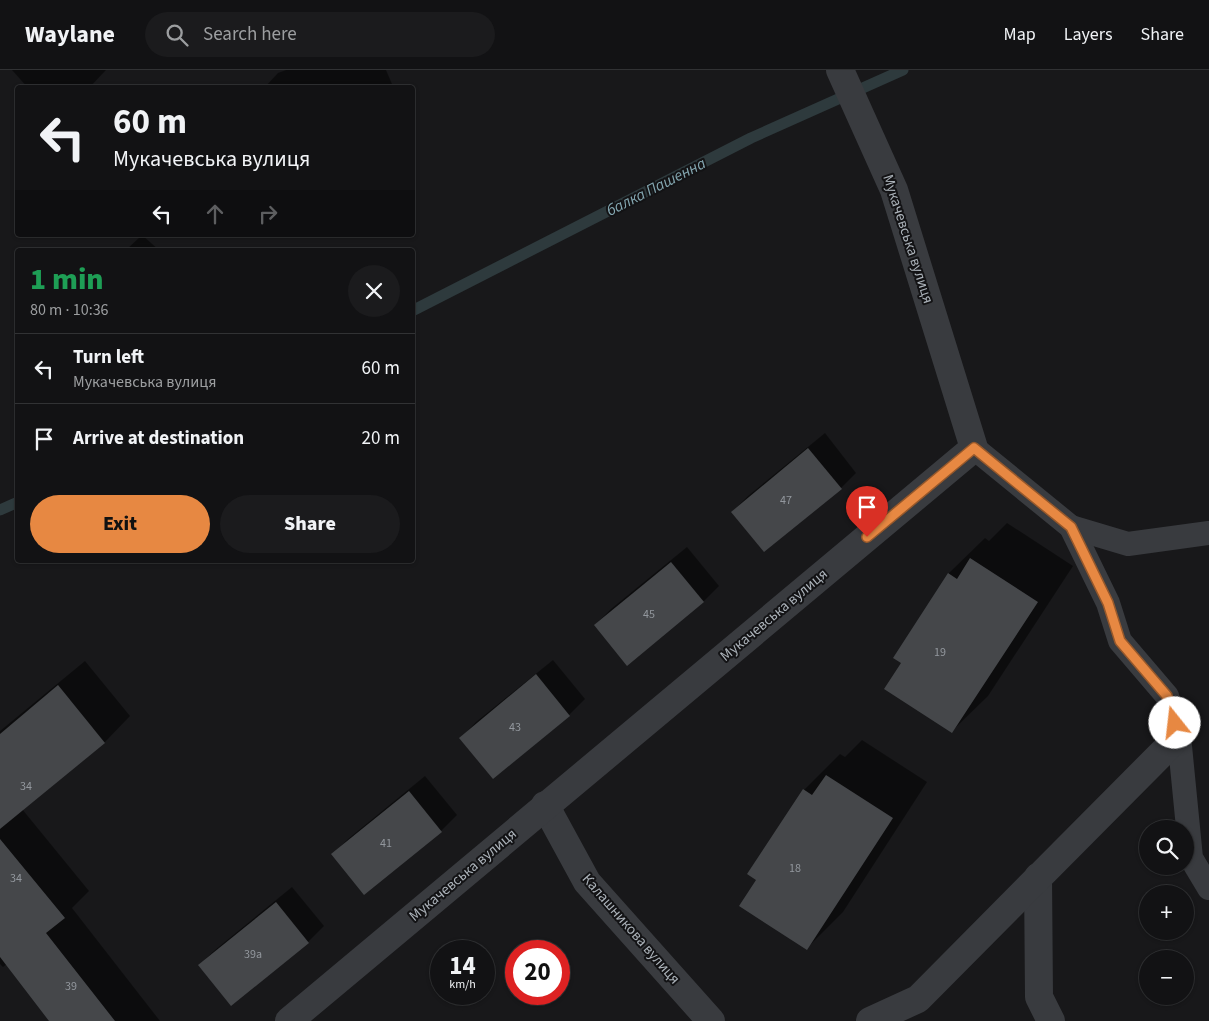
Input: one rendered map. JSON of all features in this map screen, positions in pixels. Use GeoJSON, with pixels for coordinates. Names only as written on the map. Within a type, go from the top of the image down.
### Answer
{"type":"FeatureCollection","features":[{"type":"Feature","properties":{"kind":"street","name":"Мукачевська вулиця"},"geometry":{"type":"LineString","coordinates":[[289,1021],[974,448],[894,190],[841,72]]}},
{"type":"Feature","properties":{"kind":"street"},"geometry":{"type":"LineString","coordinates":[[870,1021],[918,999],[1179,736]]}},
{"type":"Feature","properties":{"kind":"street","name":"Калашникова вулиця"},"geometry":{"type":"LineString","coordinates":[[545,805],[586,882],[711,1021]]}},
{"type":"Feature","properties":{"kind":"street"},"geometry":{"type":"LineString","coordinates":[[1038,877],[1039,997],[1051,1021]]}},
{"type":"Feature","properties":{"kind":"lane"},"geometry":{"type":"LineString","coordinates":[[974,448],[1071,527],[1128,544],[1209,533]]}},
{"type":"Feature","properties":{"kind":"lane"},"geometry":{"type":"LineString","coordinates":[[1071,527],[1108,603],[1120,641],[1167,696],[1179,736],[1191,858],[1209,888]]}},
{"type":"Feature","properties":{"kind":"building"},"geometry":{"type":"Polygon","coordinates":[[[808,448],[842,489],[764,552],[731,512],[808,448]]]}},
{"type":"Feature","properties":{"kind":"building"},"geometry":{"type":"Polygon","coordinates":[[[970,558],[1038,602],[952,733],[884,689],[901,663],[893,658],[948,573],[957,579],[970,558]]]}},
{"type":"Feature","properties":{"kind":"building"},"geometry":{"type":"Polygon","coordinates":[[[671,562],[704,602],[627,666],[594,625],[671,562]]]}},
{"type":"Feature","properties":{"kind":"building"},"geometry":{"type":"Polygon","coordinates":[[[536,674],[570,716],[493,779],[459,738],[536,674]]]}},
{"type":"Feature","properties":{"kind":"building"},"geometry":{"type":"Polygon","coordinates":[[[58,685],[105,743],[0,829],[0,734],[58,685]]]}},
{"type":"Feature","properties":{"kind":"building"},"geometry":{"type":"Polygon","coordinates":[[[826,775],[893,818],[807,950],[739,906],[756,880],[747,874],[803,789],[812,795],[826,775]]]}},
{"type":"Feature","properties":{"kind":"building"},"geometry":{"type":"Polygon","coordinates":[[[409,791],[442,832],[364,895],[331,854],[409,791]]]}},
{"type":"Feature","properties":{"kind":"building"},"geometry":{"type":"Polygon","coordinates":[[[0,839],[65,918],[46,933],[115,1021],[49,1021],[0,957],[0,839]]]}},
{"type":"Feature","properties":{"kind":"building"},"geometry":{"type":"Polygon","coordinates":[[[276,902],[309,943],[231,1006],[198,965],[276,902]]]}},
{"type":"Feature","properties":{"kind":"waterway","name":"балка Пашенна"},"geometry":{"type":"LineString","coordinates":[[415,309],[751,138],[903,70]]}},
{"type":"Feature","properties":{"kind":"waterway","name":"балка Пашенна"},"geometry":{"type":"LineString","coordinates":[[0,510],[15,503]]}},
{"type":"Feature","properties":{"kind":"route"},"geometry":{"type":"LineString","coordinates":[[867,537],[974,448],[1071,527],[1108,603],[1120,641],[1167,696],[1175,723]]}}]}
